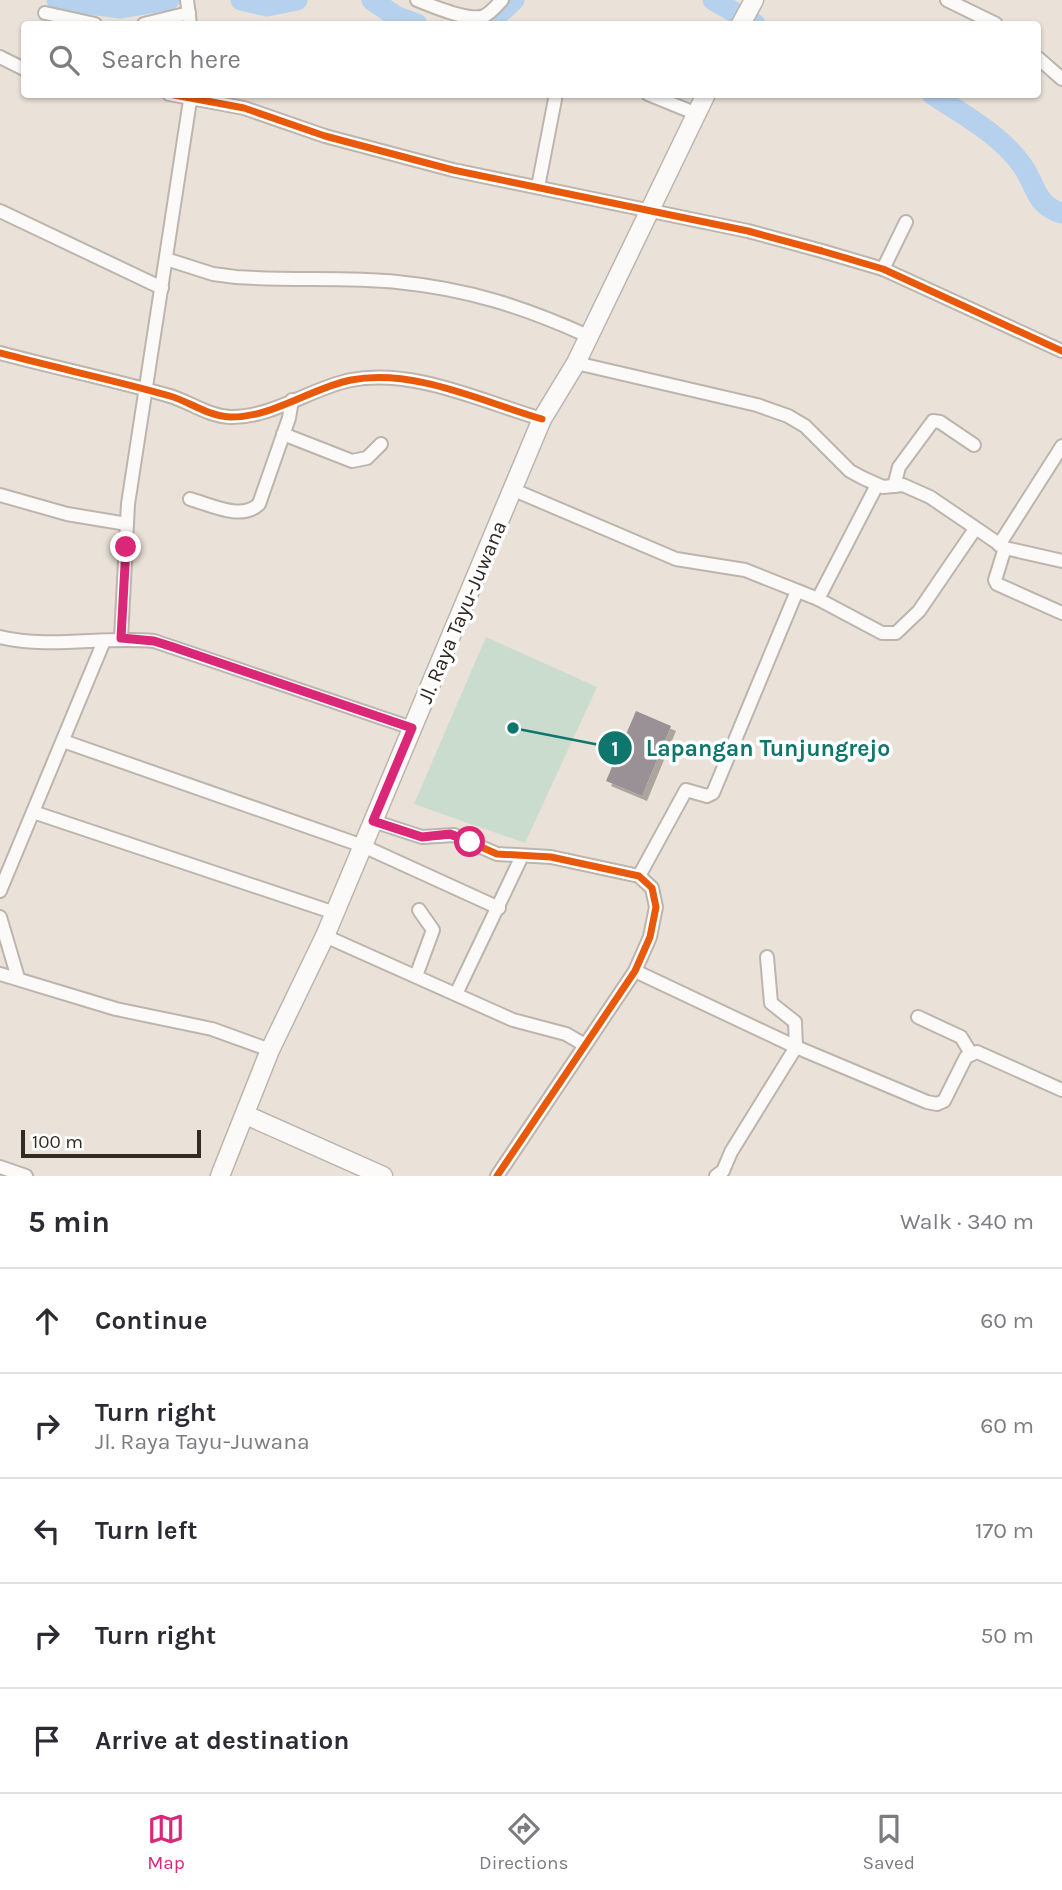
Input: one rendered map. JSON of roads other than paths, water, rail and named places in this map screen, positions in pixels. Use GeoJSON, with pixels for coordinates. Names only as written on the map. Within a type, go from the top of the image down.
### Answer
{"type":"FeatureCollection","features":[{"type":"Feature","properties":{"kind":"main road","name":"Jl. Raya Tayu-Juwana"},"geometry":{"type":"LineString","coordinates":[[220,1176],[270,1050],[335,913],[514,491],[542,418],[576,363],[704,98]]}},
{"type":"Feature","properties":{"kind":"main road"},"geometry":{"type":"LineString","coordinates":[[246,1115],[383,1176]]}},
{"type":"Feature","properties":{"kind":"street"},"geometry":{"type":"LineString","coordinates":[[417,0],[442,10],[478,16],[485,15],[502,0]]}},
{"type":"Feature","properties":{"kind":"street"},"geometry":{"type":"LineString","coordinates":[[947,0],[991,21]]}},
{"type":"Feature","properties":{"kind":"street"},"geometry":{"type":"LineString","coordinates":[[154,21],[189,11]]}},
{"type":"Feature","properties":{"kind":"street"},"geometry":{"type":"LineString","coordinates":[[45,13],[81,21]]}},
{"type":"Feature","properties":{"kind":"street"},"geometry":{"type":"LineString","coordinates":[[0,57],[21,68]]}},
{"type":"Feature","properties":{"kind":"street"},"geometry":{"type":"LineString","coordinates":[[1041,61],[1062,79]]}},
{"type":"Feature","properties":{"kind":"street"},"geometry":{"type":"LineString","coordinates":[[121,638],[127,524],[191,98]]}},
{"type":"Feature","properties":{"kind":"street"},"geometry":{"type":"LineString","coordinates":[[200,98],[244,108],[397,156],[748,232],[883,269],[1062,351]]}},
{"type":"Feature","properties":{"kind":"street"},"geometry":{"type":"LineString","coordinates":[[538,187],[555,98]]}},
{"type":"Feature","properties":{"kind":"street"},"geometry":{"type":"LineString","coordinates":[[658,98],[697,114]]}},
{"type":"Feature","properties":{"kind":"street"},"geometry":{"type":"LineString","coordinates":[[0,211],[162,288]]}},
{"type":"Feature","properties":{"kind":"street"},"geometry":{"type":"LineString","coordinates":[[883,269],[906,222]]}},
{"type":"Feature","properties":{"kind":"street"},"geometry":{"type":"LineString","coordinates":[[166,259],[213,274],[236,277],[395,282],[448,288],[511,303],[588,336]]}},
{"type":"Feature","properties":{"kind":"street"},"geometry":{"type":"LineString","coordinates":[[0,353],[145,390],[228,417],[352,380],[397,379],[461,393],[542,418]]}},
{"type":"Feature","properties":{"kind":"street"},"geometry":{"type":"LineString","coordinates":[[576,363],[757,405],[788,416],[805,426],[850,471],[877,485],[904,485],[930,497],[1002,547],[1062,561]]}},
{"type":"Feature","properties":{"kind":"street"},"geometry":{"type":"LineString","coordinates":[[190,499],[243,513],[253,510],[259,504],[292,400]]}},
{"type":"Feature","properties":{"kind":"street"},"geometry":{"type":"LineString","coordinates":[[894,486],[899,467],[933,421],[940,422],[974,445]]}},
{"type":"Feature","properties":{"kind":"street"},"geometry":{"type":"LineString","coordinates":[[283,435],[348,461],[363,460],[381,444]]}},
{"type":"Feature","properties":{"kind":"street"},"geometry":{"type":"LineString","coordinates":[[1062,446],[1002,547],[995,580],[997,584],[1062,613]]}},
{"type":"Feature","properties":{"kind":"street"},"geometry":{"type":"LineString","coordinates":[[818,598],[877,485]]}},
{"type":"Feature","properties":{"kind":"street"},"geometry":{"type":"LineString","coordinates":[[514,491],[676,559],[745,570],[818,598],[882,633],[895,633],[919,611],[975,529]]}},
{"type":"Feature","properties":{"kind":"street"},"geometry":{"type":"LineString","coordinates":[[0,495],[67,514],[127,524]]}},
{"type":"Feature","properties":{"kind":"street"},"geometry":{"type":"LineString","coordinates":[[639,876],[687,790],[707,796],[713,793],[797,591]]}},
{"type":"Feature","properties":{"kind":"street"},"geometry":{"type":"LineString","coordinates":[[0,637],[32,641],[104,641],[121,638],[154,641],[412,728]]}},
{"type":"Feature","properties":{"kind":"street"},"geometry":{"type":"LineString","coordinates":[[0,891],[104,641]]}},
{"type":"Feature","properties":{"kind":"street"},"geometry":{"type":"LineString","coordinates":[[63,741],[363,846],[499,908]]}},
{"type":"Feature","properties":{"kind":"street"},"geometry":{"type":"LineString","coordinates":[[33,812],[335,913]]}},
{"type":"Feature","properties":{"kind":"street"},"geometry":{"type":"LineString","coordinates":[[373,821],[422,837],[454,835],[497,854],[551,857],[639,876],[652,888],[656,907],[650,937],[635,971],[497,1176]]}},
{"type":"Feature","properties":{"kind":"street"},"geometry":{"type":"LineString","coordinates":[[456,994],[522,856]]}},
{"type":"Feature","properties":{"kind":"street"},"geometry":{"type":"LineString","coordinates":[[416,976],[433,930],[419,909]]}},
{"type":"Feature","properties":{"kind":"street"},"geometry":{"type":"LineString","coordinates":[[0,918],[18,978]]}},
{"type":"Feature","properties":{"kind":"street"},"geometry":{"type":"LineString","coordinates":[[325,936],[513,1020],[566,1034],[585,1045]]}},
{"type":"Feature","properties":{"kind":"street"},"geometry":{"type":"LineString","coordinates":[[722,1174],[731,1152],[796,1047],[795,1022],[771,1003],[767,957]]}},
{"type":"Feature","properties":{"kind":"street"},"geometry":{"type":"LineString","coordinates":[[635,971],[796,1047],[937,1104],[950,1095],[970,1052]]}},
{"type":"Feature","properties":{"kind":"street"},"geometry":{"type":"LineString","coordinates":[[0,974],[116,1009],[212,1029],[270,1050]]}},
{"type":"Feature","properties":{"kind":"street"},"geometry":{"type":"LineString","coordinates":[[918,1017],[961,1037],[970,1052]]}},
{"type":"Feature","properties":{"kind":"street"},"geometry":{"type":"LineString","coordinates":[[970,1052],[977,1052],[1062,1090]]}},
{"type":"Feature","properties":{"kind":"street"},"geometry":{"type":"LineString","coordinates":[[0,1167],[26,1176]]}},
{"type":"Feature","properties":{"kind":"waterway"},"geometry":{"type":"LineString","coordinates":[[57,0],[121,8],[169,0]]}},
{"type":"Feature","properties":{"kind":"waterway"},"geometry":{"type":"LineString","coordinates":[[241,0],[267,6],[297,0]]}},
{"type":"Feature","properties":{"kind":"waterway"},"geometry":{"type":"LineString","coordinates":[[372,0],[397,17],[408,21]]}},
{"type":"Feature","properties":{"kind":"waterway"},"geometry":{"type":"LineString","coordinates":[[491,21],[514,0]]}},
{"type":"Feature","properties":{"kind":"waterway"},"geometry":{"type":"LineString","coordinates":[[713,0],[750,21]]}},
{"type":"Feature","properties":{"kind":"waterway"},"geometry":{"type":"LineString","coordinates":[[938,98],[1003,144],[1027,172],[1041,200],[1053,210],[1062,213]]}},
{"type":"Feature","properties":{"kind":"place","name":"Lapangan Tunjungrejo"},"geometry":{"type":"Point","coordinates":[513,728]}}]}
